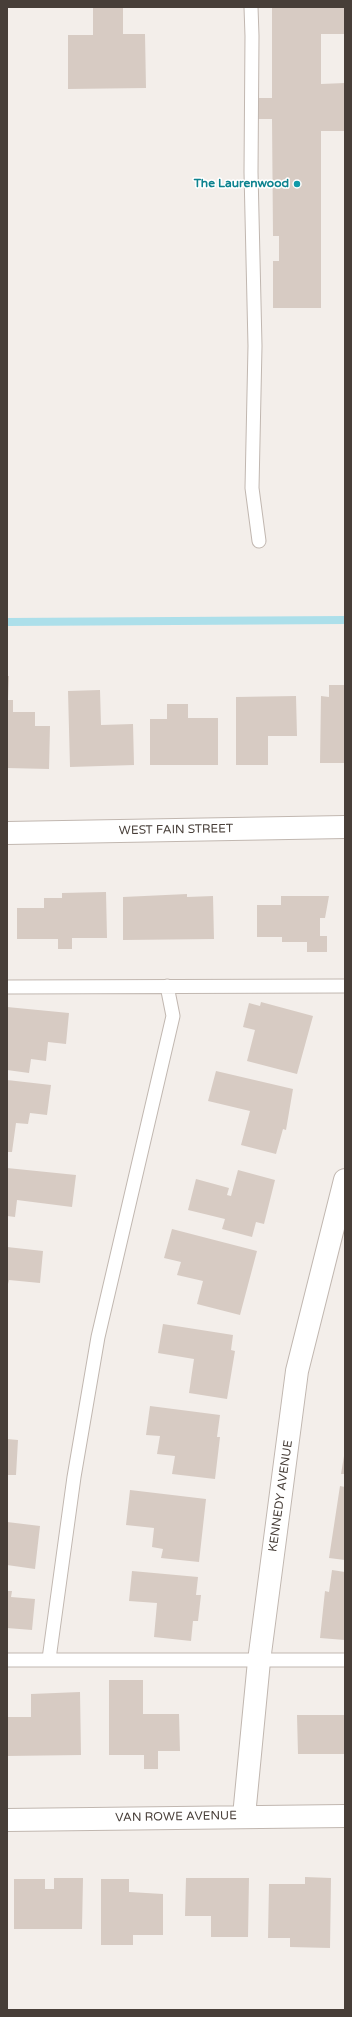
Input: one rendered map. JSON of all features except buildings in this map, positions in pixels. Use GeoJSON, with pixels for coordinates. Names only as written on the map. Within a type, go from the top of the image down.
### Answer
{"type":"FeatureCollection","features":[{"type":"Feature","properties":{"kind":"street","name":"WEST FAIN STREET"},"geometry":{"type":"LineString","coordinates":[[7,833],[345,827]]}},
{"type":"Feature","properties":{"kind":"street","name":"KENNEDY AVENUE"},"geometry":{"type":"LineString","coordinates":[[244,1816],[258,1661],[297,1371],[345,1180]]}},
{"type":"Feature","properties":{"kind":"street","name":"VAN ROWE AVENUE"},"geometry":{"type":"LineString","coordinates":[[7,1820],[345,1816]]}},
{"type":"Feature","properties":{"kind":"lane"},"geometry":{"type":"LineString","coordinates":[[251,7],[250,172],[254,346],[252,488],[258,541]]}},
{"type":"Feature","properties":{"kind":"lane"},"geometry":{"type":"LineString","coordinates":[[7,986],[345,986]]}},
{"type":"Feature","properties":{"kind":"lane"},"geometry":{"type":"LineString","coordinates":[[50,1659],[74,1477],[98,1338],[173,1016],[167,986]]}},
{"type":"Feature","properties":{"kind":"lane"},"geometry":{"type":"LineString","coordinates":[[7,1660],[345,1660]]}},
{"type":"Feature","properties":{"kind":"waterway"},"geometry":{"type":"LineString","coordinates":[[7,622],[345,620]]}},
{"type":"Feature","properties":{"kind":"place","name":"The Laurenwood"},"geometry":{"type":"Point","coordinates":[297,184]}}]}
